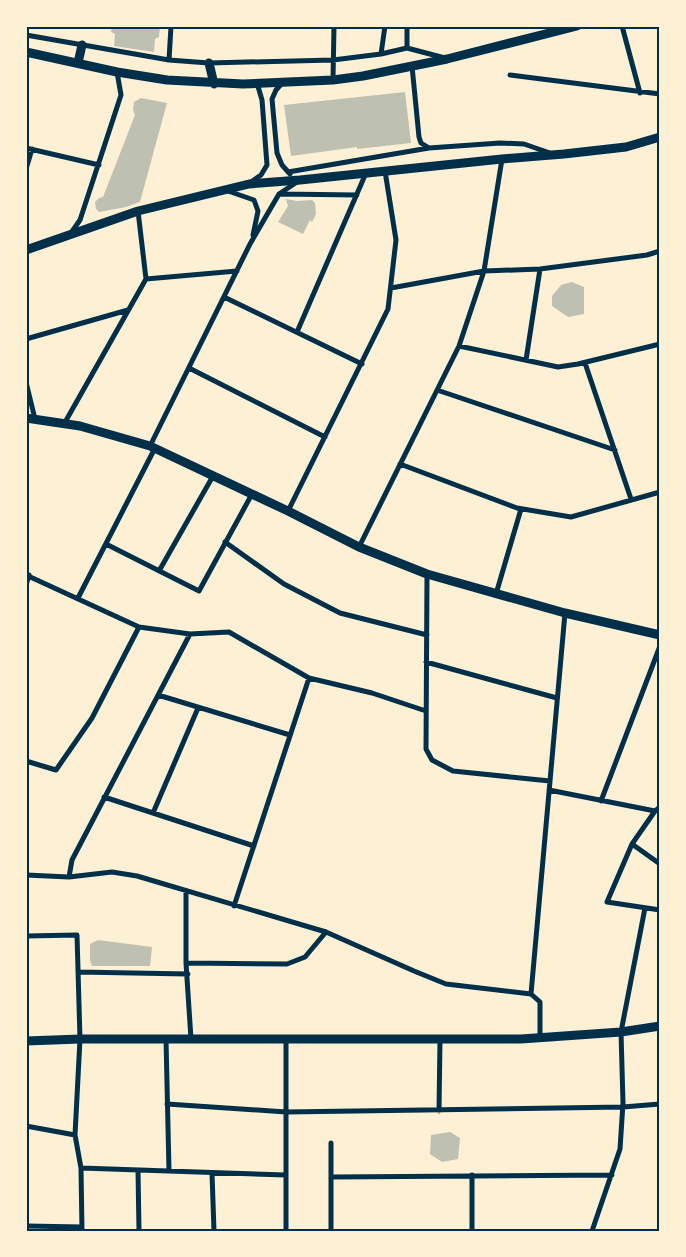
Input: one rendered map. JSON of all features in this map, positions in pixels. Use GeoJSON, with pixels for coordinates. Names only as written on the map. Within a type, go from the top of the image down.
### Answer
{"type":"FeatureCollection","features":[{"type":"Feature","properties":{"kind":"main road"},"geometry":{"type":"LineString","coordinates":[[26,52],[118,72],[167,80],[214,84],[333,80],[448,59],[577,26]]}},
{"type":"Feature","properties":{"kind":"main road"},"geometry":{"type":"LineString","coordinates":[[78,63],[82,45]]}},
{"type":"Feature","properties":{"kind":"main road"},"geometry":{"type":"LineString","coordinates":[[209,63],[214,84]]}},
{"type":"Feature","properties":{"kind":"main road"},"geometry":{"type":"LineString","coordinates":[[26,250],[138,211],[248,184],[556,155],[626,147],[660,137]]}},
{"type":"Feature","properties":{"kind":"main road"},"geometry":{"type":"LineString","coordinates":[[30,419],[80,426],[153,447],[359,547],[427,574],[565,613],[660,635]]}},
{"type":"Feature","properties":{"kind":"main road"},"geometry":{"type":"LineString","coordinates":[[26,1041],[80,1039],[286,1040],[540,1037],[621,1032],[660,1026]]}},
{"type":"Feature","properties":{"kind":"street"},"geometry":{"type":"LineString","coordinates":[[169,60],[171,26]]}},
{"type":"Feature","properties":{"kind":"street"},"geometry":{"type":"LineString","coordinates":[[333,80],[334,26]]}},
{"type":"Feature","properties":{"kind":"street"},"geometry":{"type":"LineString","coordinates":[[381,54],[385,26]]}},
{"type":"Feature","properties":{"kind":"street"},"geometry":{"type":"LineString","coordinates":[[406,48],[407,26]]}},
{"type":"Feature","properties":{"kind":"street"},"geometry":{"type":"LineString","coordinates":[[622,26],[640,93]]}},
{"type":"Feature","properties":{"kind":"street"},"geometry":{"type":"LineString","coordinates":[[26,35],[169,60],[209,63],[333,60],[381,54],[406,48],[448,59]]}},
{"type":"Feature","properties":{"kind":"street"},"geometry":{"type":"LineString","coordinates":[[412,66],[419,137],[428,148]]}},
{"type":"Feature","properties":{"kind":"street"},"geometry":{"type":"LineString","coordinates":[[70,235],[80,220],[121,95],[118,72]]}},
{"type":"Feature","properties":{"kind":"street"},"geometry":{"type":"LineString","coordinates":[[510,75],[640,93],[660,94]]}},
{"type":"Feature","properties":{"kind":"street"},"geometry":{"type":"LineString","coordinates":[[78,598],[106,544],[153,447],[188,368],[250,244],[279,194],[298,180],[282,165],[277,153],[272,99],[276,90],[283,82]]}},
{"type":"Feature","properties":{"kind":"street"},"geometry":{"type":"LineString","coordinates":[[248,184],[261,175],[267,165],[262,100],[257,83]]}},
{"type":"Feature","properties":{"kind":"street"},"geometry":{"type":"LineString","coordinates":[[288,172],[428,148],[500,143],[524,144],[556,155]]}},
{"type":"Feature","properties":{"kind":"street"},"geometry":{"type":"LineString","coordinates":[[26,169],[29,148],[99,165]]}},
{"type":"Feature","properties":{"kind":"street"},"geometry":{"type":"LineString","coordinates":[[359,547],[459,346],[484,271],[502,159]]}},
{"type":"Feature","properties":{"kind":"street"},"geometry":{"type":"LineString","coordinates":[[288,511],[388,309],[396,240],[385,171]]}},
{"type":"Feature","properties":{"kind":"street"},"geometry":{"type":"LineString","coordinates":[[297,332],[366,172]]}},
{"type":"Feature","properties":{"kind":"street"},"geometry":{"type":"LineString","coordinates":[[223,189],[254,200],[258,211],[250,244]]}},
{"type":"Feature","properties":{"kind":"street"},"geometry":{"type":"LineString","coordinates":[[279,194],[357,195]]}},
{"type":"Feature","properties":{"kind":"street"},"geometry":{"type":"LineString","coordinates":[[64,424],[146,279],[138,211]]}},
{"type":"Feature","properties":{"kind":"street"},"geometry":{"type":"LineString","coordinates":[[391,288],[484,271],[540,269],[647,255],[660,251]]}},
{"type":"Feature","properties":{"kind":"street"},"geometry":{"type":"LineString","coordinates":[[526,360],[540,269]]}},
{"type":"Feature","properties":{"kind":"street"},"geometry":{"type":"LineString","coordinates":[[146,279],[236,271]]}},
{"type":"Feature","properties":{"kind":"street"},"geometry":{"type":"LineString","coordinates":[[224,297],[362,364]]}},
{"type":"Feature","properties":{"kind":"street"},"geometry":{"type":"LineString","coordinates":[[26,339],[128,310]]}},
{"type":"Feature","properties":{"kind":"street"},"geometry":{"type":"LineString","coordinates":[[459,346],[558,366],[585,363],[660,344]]}},
{"type":"Feature","properties":{"kind":"street"},"geometry":{"type":"LineString","coordinates":[[585,363],[632,499]]}},
{"type":"Feature","properties":{"kind":"street"},"geometry":{"type":"LineString","coordinates":[[188,368],[326,437]]}},
{"type":"Feature","properties":{"kind":"street"},"geometry":{"type":"LineString","coordinates":[[26,382],[30,419]]}},
{"type":"Feature","properties":{"kind":"street"},"geometry":{"type":"LineString","coordinates":[[437,390],[615,450]]}},
{"type":"Feature","properties":{"kind":"street"},"geometry":{"type":"LineString","coordinates":[[400,464],[522,508],[571,517],[660,492]]}},
{"type":"Feature","properties":{"kind":"street"},"geometry":{"type":"LineString","coordinates":[[159,571],[213,476]]}},
{"type":"Feature","properties":{"kind":"street"},"geometry":{"type":"LineString","coordinates":[[106,544],[199,590],[252,494]]}},
{"type":"Feature","properties":{"kind":"street"},"geometry":{"type":"LineString","coordinates":[[496,594],[522,508]]}},
{"type":"Feature","properties":{"kind":"street"},"geometry":{"type":"LineString","coordinates":[[226,542],[284,584],[340,613],[427,635]]}},
{"type":"Feature","properties":{"kind":"street"},"geometry":{"type":"LineString","coordinates":[[427,574],[426,749],[432,760],[453,771],[550,781]]}},
{"type":"Feature","properties":{"kind":"street"},"geometry":{"type":"LineString","coordinates":[[26,584],[27,575],[139,627],[190,634],[229,632],[309,678],[372,693],[426,711]]}},
{"type":"Feature","properties":{"kind":"street"},"geometry":{"type":"LineString","coordinates":[[531,994],[565,613]]}},
{"type":"Feature","properties":{"kind":"street"},"geometry":{"type":"LineString","coordinates":[[26,761],[56,770],[92,718],[139,627]]}},
{"type":"Feature","properties":{"kind":"street"},"geometry":{"type":"LineString","coordinates":[[69,877],[72,860],[190,634]]}},
{"type":"Feature","properties":{"kind":"street"},"geometry":{"type":"LineString","coordinates":[[601,801],[660,646]]}},
{"type":"Feature","properties":{"kind":"street"},"geometry":{"type":"LineString","coordinates":[[426,662],[557,698]]}},
{"type":"Feature","properties":{"kind":"street"},"geometry":{"type":"LineString","coordinates":[[234,906],[309,678]]}},
{"type":"Feature","properties":{"kind":"street"},"geometry":{"type":"LineString","coordinates":[[158,696],[290,735]]}},
{"type":"Feature","properties":{"kind":"street"},"geometry":{"type":"LineString","coordinates":[[153,813],[198,708]]}},
{"type":"Feature","properties":{"kind":"street"},"geometry":{"type":"LineString","coordinates":[[549,790],[655,812]]}},
{"type":"Feature","properties":{"kind":"street"},"geometry":{"type":"LineString","coordinates":[[104,797],[254,846]]}},
{"type":"Feature","properties":{"kind":"street"},"geometry":{"type":"LineString","coordinates":[[660,807],[632,844],[608,902],[660,910]]}},
{"type":"Feature","properties":{"kind":"street"},"geometry":{"type":"LineString","coordinates":[[632,844],[660,864]]}},
{"type":"Feature","properties":{"kind":"street"},"geometry":{"type":"LineString","coordinates":[[26,875],[69,877],[112,872],[136,876],[326,932],[446,984],[531,994],[540,1002],[540,1037]]}},
{"type":"Feature","properties":{"kind":"street"},"geometry":{"type":"LineString","coordinates":[[186,891],[186,963],[191,1039]]}},
{"type":"Feature","properties":{"kind":"street"},"geometry":{"type":"LineString","coordinates":[[592,1231],[620,1149],[623,1107],[621,1032],[645,908]]}},
{"type":"Feature","properties":{"kind":"street"},"geometry":{"type":"LineString","coordinates":[[186,963],[287,964],[305,957],[326,932]]}},
{"type":"Feature","properties":{"kind":"street"},"geometry":{"type":"LineString","coordinates":[[26,936],[77,935],[80,1039],[75,1135],[81,1168],[82,1229],[26,1226]]}},
{"type":"Feature","properties":{"kind":"street"},"geometry":{"type":"LineString","coordinates":[[78,972],[188,974]]}},
{"type":"Feature","properties":{"kind":"street"},"geometry":{"type":"LineString","coordinates":[[166,1039],[169,1171]]}},
{"type":"Feature","properties":{"kind":"street"},"geometry":{"type":"LineString","coordinates":[[439,1111],[440,1039]]}},
{"type":"Feature","properties":{"kind":"street"},"geometry":{"type":"LineString","coordinates":[[286,1040],[286,1231]]}},
{"type":"Feature","properties":{"kind":"street"},"geometry":{"type":"LineString","coordinates":[[167,1104],[286,1112],[439,1111],[623,1107],[660,1104]]}},
{"type":"Feature","properties":{"kind":"street"},"geometry":{"type":"LineString","coordinates":[[26,1126],[75,1135]]}},
{"type":"Feature","properties":{"kind":"street"},"geometry":{"type":"LineString","coordinates":[[331,1143],[331,1231]]}},
{"type":"Feature","properties":{"kind":"street"},"geometry":{"type":"LineString","coordinates":[[81,1168],[286,1175]]}},
{"type":"Feature","properties":{"kind":"street"},"geometry":{"type":"LineString","coordinates":[[138,1170],[139,1231]]}},
{"type":"Feature","properties":{"kind":"street"},"geometry":{"type":"LineString","coordinates":[[212,1173],[214,1231]]}},
{"type":"Feature","properties":{"kind":"street"},"geometry":{"type":"LineString","coordinates":[[472,1175],[472,1231]]}},
{"type":"Feature","properties":{"kind":"street"},"geometry":{"type":"LineString","coordinates":[[332,1177],[612,1175]]}},
{"type":"Feature","properties":{"kind":"building"},"geometry":{"type":"Polygon","coordinates":[[[112,26],[160,26],[159,37],[155,39],[154,52],[114,46],[115,34],[111,32],[112,26]]]}},
{"type":"Feature","properties":{"kind":"building"},"geometry":{"type":"Polygon","coordinates":[[[405,92],[411,143],[357,149],[357,147],[291,156],[284,105],[405,92]]]}},
{"type":"Feature","properties":{"kind":"building"},"geometry":{"type":"Polygon","coordinates":[[[141,98],[167,103],[140,202],[126,207],[99,212],[96,209],[95,202],[103,197],[135,115],[133,110],[134,102],[141,98]]]}},
{"type":"Feature","properties":{"kind":"building"},"geometry":{"type":"Polygon","coordinates":[[[286,199],[297,201],[312,200],[315,203],[316,214],[312,222],[310,220],[303,234],[278,222],[288,206],[286,199]]]}},
{"type":"Feature","properties":{"kind":"building"},"geometry":{"type":"Polygon","coordinates":[[[572,282],[584,287],[584,314],[568,317],[552,306],[552,296],[561,285],[572,282]]]}},
{"type":"Feature","properties":{"kind":"building"},"geometry":{"type":"Polygon","coordinates":[[[98,940],[152,947],[150,966],[92,966],[90,944],[98,940]]]}},
{"type":"Feature","properties":{"kind":"building"},"geometry":{"type":"Polygon","coordinates":[[[450,1132],[460,1138],[458,1159],[442,1162],[430,1154],[431,1135],[450,1132]]]}}]}
